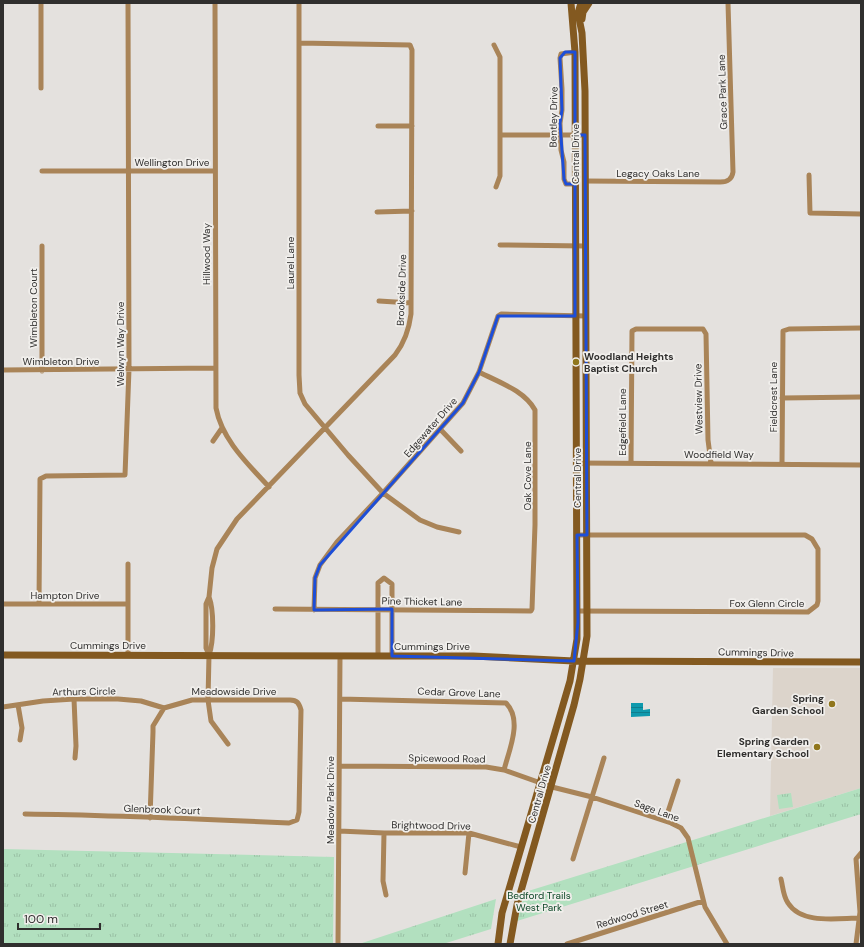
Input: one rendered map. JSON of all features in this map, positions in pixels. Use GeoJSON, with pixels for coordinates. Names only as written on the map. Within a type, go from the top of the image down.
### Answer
{"type":"FeatureCollection","features":[{"type":"Feature","properties":{"kind":"main road","name":"Central Drive"},"geometry":{"type":"LineString","coordinates":[[498,944],[502,913],[541,783],[574,661],[578,611],[574,246],[575,52],[571,3]]}},
{"type":"Feature","properties":{"kind":"main road","name":"Central Drive"},"geometry":{"type":"LineString","coordinates":[[510,944],[517,905],[552,787],[574,705],[584,661],[587,636],[588,463],[585,246],[585,91],[582,33],[578,13],[582,3]]}},
{"type":"Feature","properties":{"kind":"main road"},"geometry":{"type":"LineString","coordinates":[[582,33],[582,19],[589,3]]}},
{"type":"Feature","properties":{"kind":"main road","name":"Cummings Drive"},"geometry":{"type":"LineString","coordinates":[[3,655],[473,656],[574,661],[861,662]]}},
{"type":"Feature","properties":{"kind":"street"},"geometry":{"type":"LineString","coordinates":[[41,3],[41,88]]}},
{"type":"Feature","properties":{"kind":"street","name":"Welwyn Way Drive"},"geometry":{"type":"LineString","coordinates":[[39,604],[40,479],[46,476],[125,475],[129,369],[128,3]]}},
{"type":"Feature","properties":{"kind":"street","name":"Hillwood Way"},"geometry":{"type":"LineString","coordinates":[[214,3],[216,408],[222,428],[232,444],[269,488]]}},
{"type":"Feature","properties":{"kind":"street","name":"Laurel Lane"},"geometry":{"type":"LineString","coordinates":[[299,3],[300,393],[305,404],[325,429],[384,493],[420,520],[437,527],[459,532]]}},
{"type":"Feature","properties":{"kind":"street","name":"Grace Park Lane"},"geometry":{"type":"LineString","coordinates":[[728,3],[734,172],[729,180]]}},
{"type":"Feature","properties":{"kind":"street","name":"Brookside Drive"},"geometry":{"type":"LineString","coordinates":[[228,744],[211,721],[208,700],[206,604],[209,597],[212,568],[216,549],[238,519],[364,390],[403,345],[409,331],[412,303],[412,50],[410,45],[299,43]]}},
{"type":"Feature","properties":{"kind":"street"},"geometry":{"type":"LineString","coordinates":[[494,45],[500,57],[500,176],[496,187]]}},
{"type":"Feature","properties":{"kind":"street","name":"Bentley Drive"},"geometry":{"type":"LineString","coordinates":[[574,184],[566,184],[564,180],[564,162],[561,150],[560,135],[562,89],[560,58],[561,54],[565,52],[575,52]]}},
{"type":"Feature","properties":{"kind":"street"},"geometry":{"type":"LineString","coordinates":[[378,126],[412,126]]}},
{"type":"Feature","properties":{"kind":"street"},"geometry":{"type":"LineString","coordinates":[[500,135],[585,135]]}},
{"type":"Feature","properties":{"kind":"street","name":"Wellington Drive"},"geometry":{"type":"LineString","coordinates":[[42,171],[214,171]]}},
{"type":"Feature","properties":{"kind":"street"},"geometry":{"type":"LineString","coordinates":[[809,175],[810,213],[861,214]]}},
{"type":"Feature","properties":{"kind":"street","name":"Legacy Oaks Lane"},"geometry":{"type":"LineString","coordinates":[[585,182],[720,182],[729,180]]}},
{"type":"Feature","properties":{"kind":"street"},"geometry":{"type":"LineString","coordinates":[[377,212],[412,211]]}},
{"type":"Feature","properties":{"kind":"street","name":"Wimbleton Court"},"geometry":{"type":"LineString","coordinates":[[42,246],[42,370]]}},
{"type":"Feature","properties":{"kind":"street"},"geometry":{"type":"LineString","coordinates":[[500,246],[585,246]]}},
{"type":"Feature","properties":{"kind":"street"},"geometry":{"type":"LineString","coordinates":[[379,301],[412,303]]}},
{"type":"Feature","properties":{"kind":"street","name":"Edgewater Drive"},"geometry":{"type":"LineString","coordinates":[[314,610],[315,578],[320,565],[337,542],[384,493],[468,396],[479,372],[498,316],[501,314],[586,316]]}},
{"type":"Feature","properties":{"kind":"street","name":"Fieldcrest Lane"},"geometry":{"type":"LineString","coordinates":[[782,464],[782,334],[784,330],[861,328]]}},
{"type":"Feature","properties":{"kind":"street","name":"Edgefield Lane"},"geometry":{"type":"LineString","coordinates":[[631,463],[631,332],[636,329],[703,329],[706,334]]}},
{"type":"Feature","properties":{"kind":"street","name":"Westview Drive"},"geometry":{"type":"LineString","coordinates":[[706,334],[708,440],[711,463]]}},
{"type":"Feature","properties":{"kind":"street","name":"Wimbleton Drive"},"geometry":{"type":"LineString","coordinates":[[3,370],[215,368]]}},
{"type":"Feature","properties":{"kind":"street","name":"Oak Cove Lane"},"geometry":{"type":"LineString","coordinates":[[479,372],[514,390],[531,402],[535,410],[535,540],[533,606],[531,611]]}},
{"type":"Feature","properties":{"kind":"street"},"geometry":{"type":"LineString","coordinates":[[782,398],[861,397]]}},
{"type":"Feature","properties":{"kind":"street"},"geometry":{"type":"LineString","coordinates":[[213,441],[222,428]]}},
{"type":"Feature","properties":{"kind":"street"},"geometry":{"type":"LineString","coordinates":[[440,429],[461,450]]}},
{"type":"Feature","properties":{"kind":"street","name":"Woodfield Way"},"geometry":{"type":"LineString","coordinates":[[576,463],[861,465]]}},
{"type":"Feature","properties":{"kind":"street","name":"Fox Glenn Circle"},"geometry":{"type":"LineString","coordinates":[[577,535],[805,535],[812,539],[818,549],[818,601],[814,609],[800,613],[578,611]]}},
{"type":"Feature","properties":{"kind":"street"},"geometry":{"type":"LineString","coordinates":[[128,564],[128,655]]}},
{"type":"Feature","properties":{"kind":"street"},"geometry":{"type":"LineString","coordinates":[[378,656],[378,583],[384,578],[392,584],[392,656]]}},
{"type":"Feature","properties":{"kind":"street","name":"Hampton Drive"},"geometry":{"type":"LineString","coordinates":[[3,604],[128,604]]}},
{"type":"Feature","properties":{"kind":"street","name":"Pine Thicket Lane"},"geometry":{"type":"LineString","coordinates":[[275,610],[392,609],[531,611]]}},
{"type":"Feature","properties":{"kind":"street","name":"Meadow Park Drive"},"geometry":{"type":"LineString","coordinates":[[338,944],[340,656]]}},
{"type":"Feature","properties":{"kind":"street","name":"Cedar Grove Lane"},"geometry":{"type":"LineString","coordinates":[[340,698],[506,703],[511,708],[514,720],[514,733],[504,770]]}},
{"type":"Feature","properties":{"kind":"street"},"geometry":{"type":"LineString","coordinates":[[74,699],[76,746],[75,758]]}},
{"type":"Feature","properties":{"kind":"street","name":"Arthurs Circle"},"geometry":{"type":"LineString","coordinates":[[3,708],[74,699],[141,701],[164,708]]}},
{"type":"Feature","properties":{"kind":"street","name":"Meadowside Drive"},"geometry":{"type":"LineString","coordinates":[[164,708],[186,700],[294,700],[299,704],[301,710],[299,812],[297,820]]}},
{"type":"Feature","properties":{"kind":"street"},"geometry":{"type":"LineString","coordinates":[[18,705],[22,728],[20,740]]}},
{"type":"Feature","properties":{"kind":"street"},"geometry":{"type":"LineString","coordinates":[[150,818],[153,726],[164,708]]}},
{"type":"Feature","properties":{"kind":"street"},"geometry":{"type":"LineString","coordinates":[[573,859],[604,758]]}},
{"type":"Feature","properties":{"kind":"street","name":"Spicewood Road"},"geometry":{"type":"LineString","coordinates":[[340,766],[477,765],[504,770],[552,787]]}},
{"type":"Feature","properties":{"kind":"street"},"geometry":{"type":"LineString","coordinates":[[665,821],[678,780]]}},
{"type":"Feature","properties":{"kind":"street","name":"Sage Lane"},"geometry":{"type":"LineString","coordinates":[[552,787],[592,797],[665,821],[681,828],[688,838],[703,901],[709,917],[726,944]]}},
{"type":"Feature","properties":{"kind":"street","name":"Glenbrook Court"},"geometry":{"type":"LineString","coordinates":[[25,814],[289,823],[297,820]]}},
{"type":"Feature","properties":{"kind":"street","name":"Brightwood Drive"},"geometry":{"type":"LineString","coordinates":[[339,831],[384,833],[469,833],[521,847]]}},
{"type":"Feature","properties":{"kind":"street"},"geometry":{"type":"LineString","coordinates":[[384,833],[384,881],[386,895]]}},
{"type":"Feature","properties":{"kind":"street"},"geometry":{"type":"LineString","coordinates":[[465,873],[469,833]]}},
{"type":"Feature","properties":{"kind":"street"},"geometry":{"type":"LineString","coordinates":[[856,944],[861,918],[856,862],[857,856],[861,853]]}},
{"type":"Feature","properties":{"kind":"street"},"geometry":{"type":"LineString","coordinates":[[781,879],[787,901],[799,913],[815,918],[861,918]]}},
{"type":"Feature","properties":{"kind":"street","name":"Redwood Street"},"geometry":{"type":"LineString","coordinates":[[567,944],[703,901]]}},
{"type":"Feature","properties":{"kind":"highlighted area"},"geometry":{"type":"Polygon","coordinates":[[[565,52],[575,52],[575,135],[585,135],[588,463],[587,535],[577,535],[578,622],[574,661],[392,656],[392,609],[314,610],[315,578],[320,565],[463,403],[479,372],[498,316],[575,316],[575,184],[566,184],[564,179],[560,123],[562,110],[560,58],[565,52]]]}},
{"type":"Feature","properties":{"kind":"shaded area","name":"Spring Garden Elementary School"},"geometry":{"type":"Polygon","coordinates":[[[773,668],[861,668],[861,788],[770,816],[773,668]]]}},
{"type":"Feature","properties":{"kind":"green space","name":"Bedford Trails West Park"},"geometry":{"type":"Polygon","coordinates":[[[861,788],[861,814],[517,921],[525,892],[861,788]]]}},
{"type":"Feature","properties":{"kind":"green space"},"geometry":{"type":"Polygon","coordinates":[[[791,793],[793,807],[779,809],[777,795],[791,793]]]}},
{"type":"Feature","properties":{"kind":"green space"},"geometry":{"type":"Polygon","coordinates":[[[3,849],[334,857],[333,944],[3,944],[3,849]]]}},
{"type":"Feature","properties":{"kind":"green space"},"geometry":{"type":"Polygon","coordinates":[[[496,899],[491,929],[443,944],[359,944],[496,899]]]}},
{"type":"Feature","properties":{"kind":"water"},"geometry":{"type":"Polygon","coordinates":[[[631,703],[643,703],[643,710],[650,709],[650,716],[631,717],[631,703]]]}},
{"type":"Feature","properties":{"kind":"place","name":"Woodland Heights Baptist Church"},"geometry":{"type":"Point","coordinates":[576,362]}},
{"type":"Feature","properties":{"kind":"place","name":"Spring Garden School"},"geometry":{"type":"Point","coordinates":[832,704]}},
{"type":"Feature","properties":{"kind":"place","name":"Spring Garden Elementary School"},"geometry":{"type":"Point","coordinates":[817,747]}}]}
